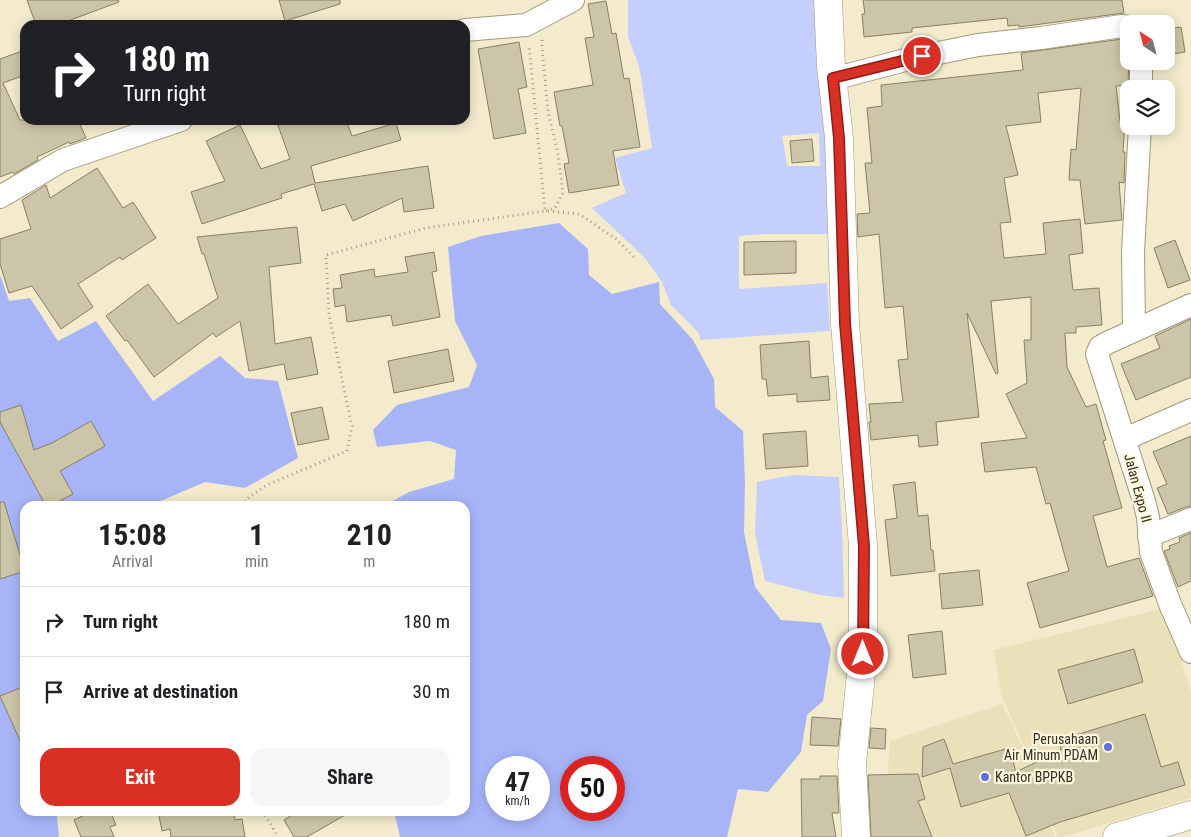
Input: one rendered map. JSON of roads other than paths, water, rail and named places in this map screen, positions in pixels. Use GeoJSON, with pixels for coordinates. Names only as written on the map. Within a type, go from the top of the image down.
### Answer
{"type":"FeatureCollection","features":[{"type":"Feature","properties":{"kind":"main road"},"geometry":{"type":"LineString","coordinates":[[828,0],[839,138],[845,323],[864,546],[863,654],[852,763],[856,837]]}},
{"type":"Feature","properties":{"kind":"main road"},"geometry":{"type":"LineString","coordinates":[[1117,837],[1191,815]]}},
{"type":"Feature","properties":{"kind":"street"},"geometry":{"type":"LineString","coordinates":[[470,29],[535,21],[573,0]]}},
{"type":"Feature","properties":{"kind":"street"},"geometry":{"type":"LineString","coordinates":[[833,78],[909,58],[978,45],[1120,26]]}},
{"type":"Feature","properties":{"kind":"street"},"geometry":{"type":"LineString","coordinates":[[0,197],[63,160],[166,125]]}},
{"type":"Feature","properties":{"kind":"street"},"geometry":{"type":"LineString","coordinates":[[1139,135],[1132,252],[1134,330],[1191,304]]}},
{"type":"Feature","properties":{"kind":"street","name":"Jalan Expo II"},"geometry":{"type":"LineString","coordinates":[[1134,330],[1102,345],[1098,350],[1098,354],[1144,501],[1148,517],[1150,552],[1191,652]]}},
{"type":"Feature","properties":{"kind":"street"},"geometry":{"type":"LineString","coordinates":[[1125,439],[1191,410]]}},
{"type":"Feature","properties":{"kind":"street"},"geometry":{"type":"LineString","coordinates":[[1149,536],[1191,519]]}},
{"type":"Feature","properties":{"kind":"place","name":"Perusahaan Air Minum PDAM"},"geometry":{"type":"Point","coordinates":[1108,747]}},
{"type":"Feature","properties":{"kind":"place","name":"Kantor BPPKB"},"geometry":{"type":"Point","coordinates":[985,777]}}]}
